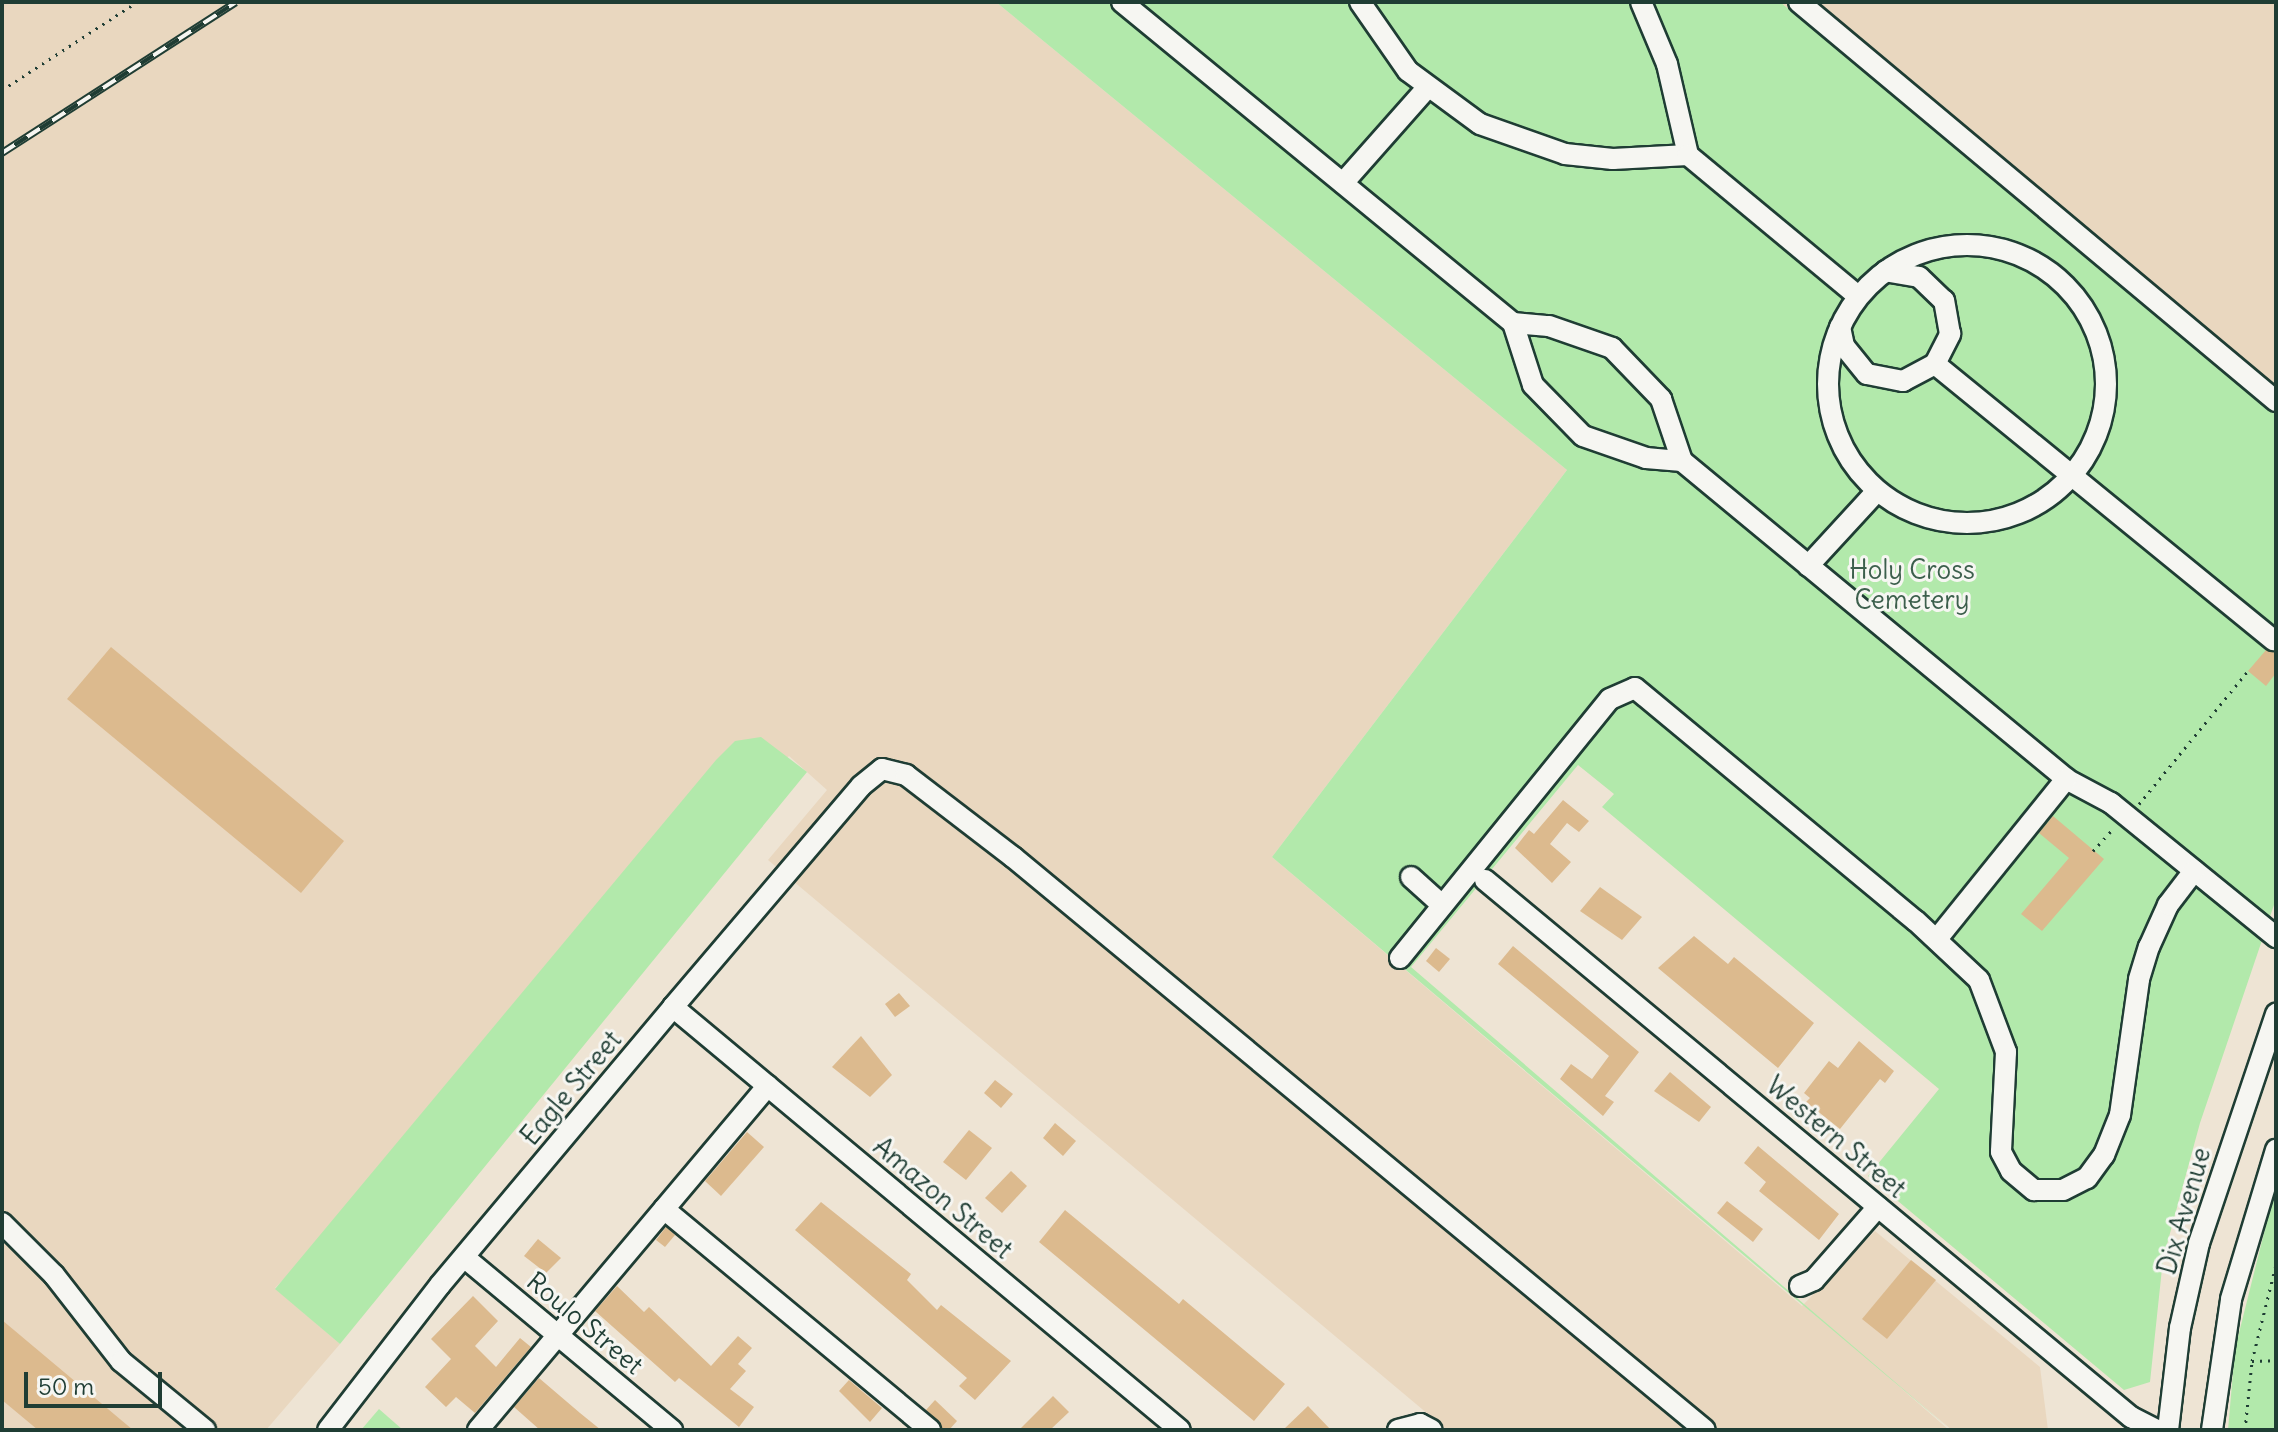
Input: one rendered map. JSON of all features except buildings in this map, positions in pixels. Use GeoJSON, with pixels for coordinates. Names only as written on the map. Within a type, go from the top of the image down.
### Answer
{"type":"FeatureCollection","features":[{"type":"Feature","properties":{"kind":"street"},"geometry":{"type":"LineString","coordinates":[[1122,2],[1513,323],[1533,385],[1583,436],[1646,458],[1682,461]]}},
{"type":"Feature","properties":{"kind":"street"},"geometry":{"type":"LineString","coordinates":[[1360,2],[1400,62],[1427,88],[1480,124],[1565,154],[1613,159],[1688,155]]}},
{"type":"Feature","properties":{"kind":"street"},"geometry":{"type":"LineString","coordinates":[[1641,2],[1667,64],[1688,155],[1858,296]]}},
{"type":"Feature","properties":{"kind":"street"},"geometry":{"type":"LineString","coordinates":[[1799,2],[2276,401]]}},
{"type":"Feature","properties":{"kind":"street"},"geometry":{"type":"LineString","coordinates":[[1343,183],[1427,88]]}},
{"type":"Feature","properties":{"kind":"street"},"geometry":{"type":"LineString","coordinates":[[1979,245],[2016,253],[2050,271],[2078,298],[2097,331],[2106,381],[2106,406],[2095,443],[2074,475],[2041,504],[2000,521],[1942,521],[1913,514],[1876,492],[1850,463],[1833,428],[1826,390],[1830,351],[1858,296],[1886,271],[1941,247],[1979,245]]}},
{"type":"Feature","properties":{"kind":"street"},"geometry":{"type":"LineString","coordinates":[[1840,327],[1853,362],[1884,381],[1912,378],[1935,364],[1950,334],[1944,301],[1919,277],[1886,271]]}},
{"type":"Feature","properties":{"kind":"street"},"geometry":{"type":"LineString","coordinates":[[1513,323],[1549,326],[1612,348],[1661,399],[1682,461],[2066,779],[2127,816],[2276,937]]}},
{"type":"Feature","properties":{"kind":"street"},"geometry":{"type":"LineString","coordinates":[[1935,364],[2274,640]]}},
{"type":"Feature","properties":{"kind":"street"},"geometry":{"type":"LineString","coordinates":[[1808,566],[1876,492]]}},
{"type":"Feature","properties":{"kind":"street"},"geometry":{"type":"LineString","coordinates":[[1400,958],[1610,699],[1635,688],[1937,939],[1979,980],[1997,1021],[2006,1052],[2001,1152],[2011,1171],[2034,1190],[2063,1190],[2087,1178],[2104,1155],[2120,1115],[2139,979],[2149,947],[2168,905],[2194,871]]}},
{"type":"Feature","properties":{"kind":"street","name":"Eagle Street"},"geometry":{"type":"LineString","coordinates":[[328,1430],[464,1257],[673,1007],[861,786],[882,769],[906,775],[922,787],[1705,1430]]}},
{"type":"Feature","properties":{"kind":"street"},"geometry":{"type":"LineString","coordinates":[[1937,939],[2066,779]]}},
{"type":"Feature","properties":{"kind":"street"},"geometry":{"type":"LineString","coordinates":[[1411,877],[1442,905]]}},
{"type":"Feature","properties":{"kind":"street","name":"Western Street"},"geometry":{"type":"LineString","coordinates":[[1485,880],[2131,1417],[2156,1430]]}},
{"type":"Feature","properties":{"kind":"street","name":"Amazon Street"},"geometry":{"type":"LineString","coordinates":[[673,1007],[1180,1430]]}},
{"type":"Feature","properties":{"kind":"street","name":"Dix Avenue"},"geometry":{"type":"LineString","coordinates":[[2168,1430],[2180,1328],[2199,1243],[2276,1014]]}},
{"type":"Feature","properties":{"kind":"street"},"geometry":{"type":"LineString","coordinates":[[478,1430],[768,1086]]}},
{"type":"Feature","properties":{"kind":"street"},"geometry":{"type":"LineString","coordinates":[[2212,1430],[2231,1299],[2276,1150]]}},
{"type":"Feature","properties":{"kind":"street"},"geometry":{"type":"LineString","coordinates":[[1800,1286],[1814,1280],[1878,1207]]}},
{"type":"Feature","properties":{"kind":"street"},"geometry":{"type":"LineString","coordinates":[[664,1209],[930,1430]]}},
{"type":"Feature","properties":{"kind":"street"},"geometry":{"type":"LineString","coordinates":[[2,1223],[54,1275],[121,1361],[205,1430]]}},
{"type":"Feature","properties":{"kind":"street","name":"Roulo Street"},"geometry":{"type":"LineString","coordinates":[[464,1257],[672,1430]]}},
{"type":"Feature","properties":{"kind":"street"},"geometry":{"type":"LineString","coordinates":[[1398,1430],[1420,1424],[1432,1430]]}},
{"type":"Feature","properties":{"kind":"path"},"geometry":{"type":"LineString","coordinates":[[2,90],[137,2]]}},
{"type":"Feature","properties":{"kind":"path"},"geometry":{"type":"LineString","coordinates":[[2093,851],[2127,816],[2248,671]]}},
{"type":"Feature","properties":{"kind":"path"},"geometry":{"type":"LineString","coordinates":[[2245,1430],[2252,1361],[2276,1265]]}},
{"type":"Feature","properties":{"kind":"path"},"geometry":{"type":"LineString","coordinates":[[2252,1361],[2276,1360]]}},
{"type":"Feature","properties":{"kind":"shaded area"},"geometry":{"type":"Polygon","coordinates":[[[2,2],[996,2],[1567,470],[1272,857],[1802,1306],[1875,1231],[2040,1367],[2048,1430],[1952,1430],[1886,1375],[1949,1430],[1447,1430],[768,860],[827,790],[789,756],[275,1288],[340,1344],[266,1430],[2,1430],[2,2]]]}},
{"type":"Feature","properties":{"kind":"shaded area"},"geometry":{"type":"Polygon","coordinates":[[[1780,2],[2276,2],[2276,411],[1780,2]]]}},
{"type":"Feature","properties":{"kind":"green space","name":"Holy Cross Cemetery"},"geometry":{"type":"Polygon","coordinates":[[[996,2],[1780,2],[2276,411],[2276,899],[2200,1123],[2163,1259],[2150,1382],[2124,1390],[1868,1176],[1939,1089],[1602,807],[1614,794],[1578,765],[1411,967],[1951,1430],[1272,857],[1567,470],[996,2]]]}},
{"type":"Feature","properties":{"kind":"green space"},"geometry":{"type":"Polygon","coordinates":[[[761,737],[807,772],[340,1344],[275,1289],[716,760],[735,741],[761,737]]]}},
{"type":"Feature","properties":{"kind":"green space"},"geometry":{"type":"Polygon","coordinates":[[[2276,1185],[2276,1430],[2228,1430],[2235,1349],[2276,1185]]]}},
{"type":"Feature","properties":{"kind":"green space"},"geometry":{"type":"Polygon","coordinates":[[[379,1409],[403,1430],[361,1430],[379,1409]]]}},
{"type":"Feature","properties":{"kind":"railway"},"geometry":{"type":"LineString","coordinates":[[2,153],[236,2]]}}]}
